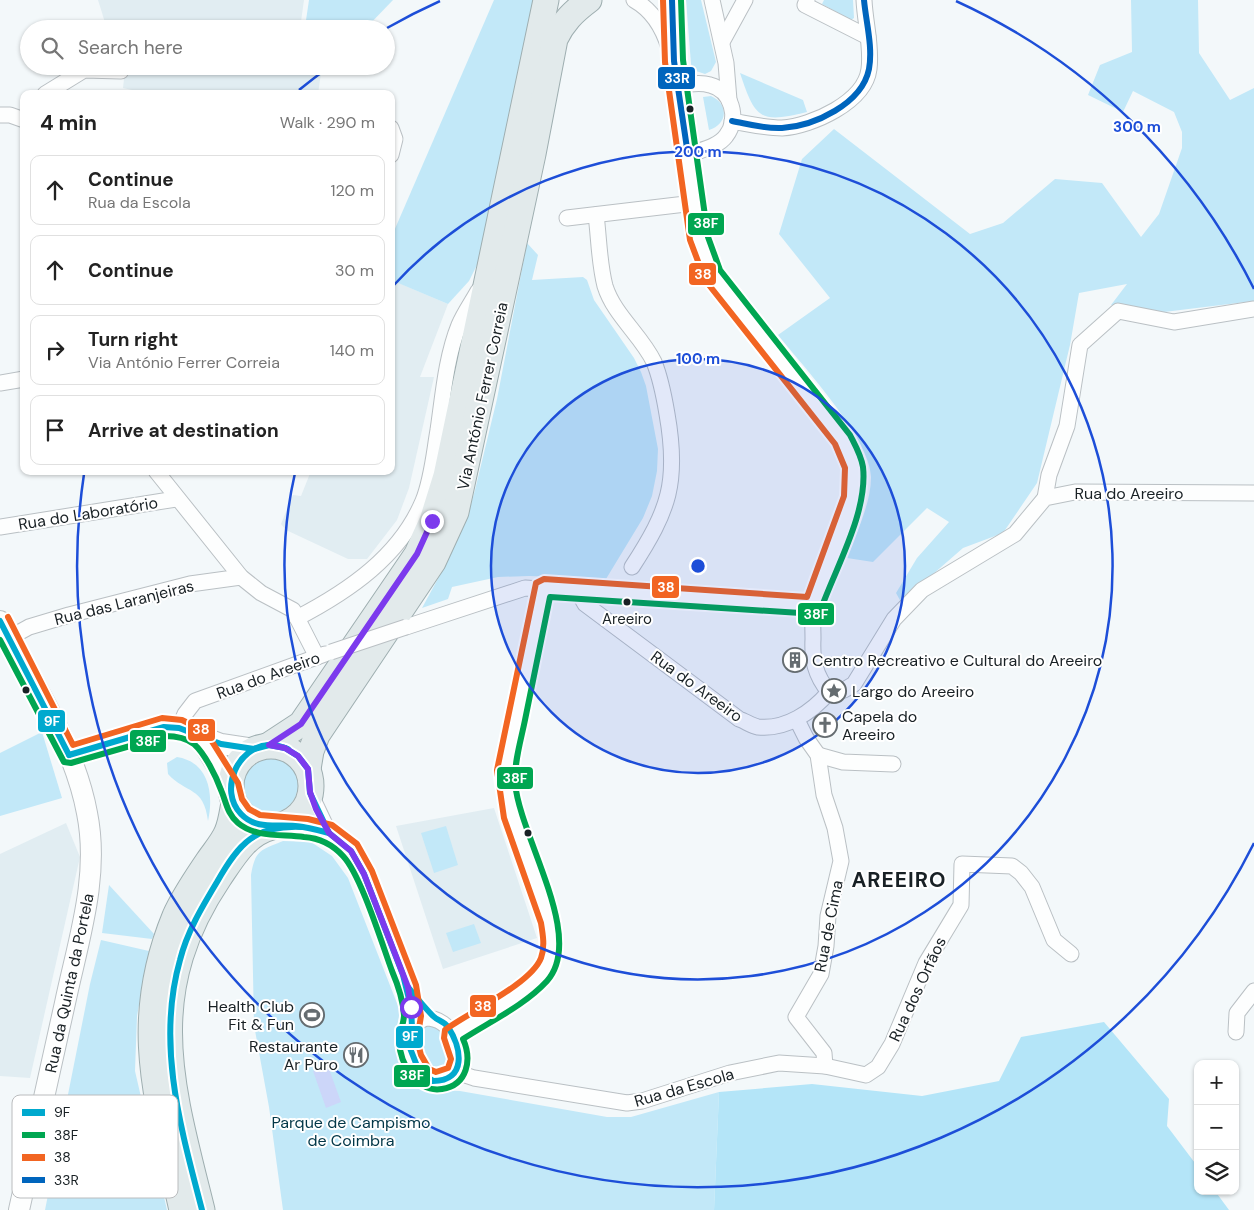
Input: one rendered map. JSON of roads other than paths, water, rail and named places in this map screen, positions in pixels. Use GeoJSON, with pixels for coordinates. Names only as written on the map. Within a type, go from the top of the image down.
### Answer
{"type":"FeatureCollection","features":[{"type":"Feature","properties":{"kind":"main road","name":"Via António Ferrer Correia"},"geometry":{"type":"LineString","coordinates":[[261,747],[301,724],[417,554],[432,521],[446,476],[546,0]]}},
{"type":"Feature","properties":{"kind":"main road","name":"Via António Ferrer Correia"},"geometry":{"type":"LineString","coordinates":[[309,781],[311,751],[317,735],[432,562],[456,512],[555,39],[562,24],[589,0]]}},
{"type":"Feature","properties":{"kind":"main road"},"geometry":{"type":"LineString","coordinates":[[156,1095],[150,1045],[154,986],[176,916],[193,883],[226,835],[232,795],[232,772],[241,758],[261,747],[285,748],[298,756],[309,781],[308,802],[301,813],[277,826],[259,830],[241,845],[203,902],[184,946],[174,981],[168,1027],[172,1082],[175,1095]]}},
{"type":"Feature","properties":{"kind":"main road"},"geometry":{"type":"LineString","coordinates":[[232,795],[243,816],[257,824],[277,826]]}},
{"type":"Feature","properties":{"kind":"main road"},"geometry":{"type":"LineString","coordinates":[[178,1108],[202,1210]]}},
{"type":"Feature","properties":{"kind":"main road"},"geometry":{"type":"LineString","coordinates":[[178,1192],[182,1210]]}},
{"type":"Feature","properties":{"kind":"street"},"geometry":{"type":"LineString","coordinates":[[634,0],[654,18],[664,33],[674,61]]}},
{"type":"Feature","properties":{"kind":"street"},"geometry":{"type":"LineString","coordinates":[[672,0],[674,61],[699,239],[704,257],[712,275],[842,439],[854,468],[855,484],[852,502],[820,582],[813,606],[812,658],[816,674],[829,692]]}},
{"type":"Feature","properties":{"kind":"street"},"geometry":{"type":"LineString","coordinates":[[688,155],[716,144],[727,136],[732,121],[722,42],[712,0]]}},
{"type":"Feature","properties":{"kind":"street"},"geometry":{"type":"LineString","coordinates":[[722,42],[745,0]]}},
{"type":"Feature","properties":{"kind":"street"},"geometry":{"type":"LineString","coordinates":[[808,0],[805,5],[868,37]]}},
{"type":"Feature","properties":{"kind":"street"},"geometry":{"type":"LineString","coordinates":[[732,121],[784,128],[832,113],[852,98],[864,85],[869,71],[864,0]]}},
{"type":"Feature","properties":{"kind":"street"},"geometry":{"type":"LineString","coordinates":[[52,90],[76,75]]}},
{"type":"Feature","properties":{"kind":"street"},"geometry":{"type":"LineString","coordinates":[[678,86],[708,84],[720,88],[729,100]]}},
{"type":"Feature","properties":{"kind":"street"},"geometry":{"type":"LineString","coordinates":[[567,218],[694,203]]}},
{"type":"Feature","properties":{"kind":"street"},"geometry":{"type":"LineString","coordinates":[[596,214],[601,267],[606,287],[617,309],[654,362],[662,386],[673,449],[673,473],[665,508],[652,536],[632,567]]}},
{"type":"Feature","properties":{"kind":"street","name":"Via António Ferrer Correia"},"geometry":{"type":"LineString","coordinates":[[297,618],[326,603],[376,568],[399,543],[423,500],[432,470],[445,386],[456,336],[478,292],[488,279]]}},
{"type":"Feature","properties":{"kind":"street"},"geometry":{"type":"LineString","coordinates":[[1045,498],[1049,475],[1067,426],[1080,345],[1118,311],[1174,322],[1254,309]]}},
{"type":"Feature","properties":{"kind":"street"},"geometry":{"type":"LineString","coordinates":[[0,383],[20,380]]}},
{"type":"Feature","properties":{"kind":"street"},"geometry":{"type":"LineString","coordinates":[[159,475],[176,499],[241,577],[261,593],[285,604],[293,610],[317,657]]}},
{"type":"Feature","properties":{"kind":"street","name":"Rua do Areeiro"},"geometry":{"type":"LineString","coordinates":[[577,590],[585,604],[739,719],[757,726],[797,720],[817,706],[829,692],[844,690],[854,684],[894,619],[922,590],[1014,534],[1045,498],[1075,492],[1254,493]]}},
{"type":"Feature","properties":{"kind":"street","name":"Rua do Laboratório"},"geometry":{"type":"LineString","coordinates":[[0,527],[176,499]]}},
{"type":"Feature","properties":{"kind":"street","name":"Rua das Laranjeiras"},"geometry":{"type":"LineString","coordinates":[[5,629],[29,627],[190,584],[241,577]]}},
{"type":"Feature","properties":{"kind":"street","name":"Rua do Areeiro"},"geometry":{"type":"LineString","coordinates":[[178,728],[185,714],[195,701],[331,652],[525,588],[813,606]]}},
{"type":"Feature","properties":{"kind":"street"},"geometry":{"type":"LineString","coordinates":[[452,1036],[539,978],[550,957],[551,925],[519,834],[506,784],[506,770],[543,588]]}},
{"type":"Feature","properties":{"kind":"street","name":"Rua da Quinta da Portela"},"geometry":{"type":"LineString","coordinates":[[5,629],[69,755],[88,814],[91,838],[90,883],[44,1095]]}},
{"type":"Feature","properties":{"kind":"street","name":"Rua de Cima"},"geometry":{"type":"LineString","coordinates":[[797,720],[806,738],[818,755],[824,795],[835,828],[841,861],[828,916],[826,946],[821,974],[796,1017],[824,1053],[825,1066]]}},
{"type":"Feature","properties":{"kind":"street"},"geometry":{"type":"LineString","coordinates":[[69,755],[148,730],[164,727],[178,728],[221,744],[261,747]]}},
{"type":"Feature","properties":{"kind":"street"},"geometry":{"type":"LineString","coordinates":[[199,737],[232,795]]}},
{"type":"Feature","properties":{"kind":"street"},"geometry":{"type":"LineString","coordinates":[[818,755],[843,762],[893,764]]}},
{"type":"Feature","properties":{"kind":"street"},"geometry":{"type":"LineString","coordinates":[[309,781],[329,833],[351,851],[364,874],[408,987],[412,1027]]}},
{"type":"Feature","properties":{"kind":"street"},"geometry":{"type":"LineString","coordinates":[[277,826],[329,833]]}},
{"type":"Feature","properties":{"kind":"street","name":"Rua dos Orfãos"},"geometry":{"type":"LineString","coordinates":[[825,1066],[866,1075],[878,1067],[892,1044],[926,963],[961,905],[962,864],[1012,866],[1021,873],[1032,887],[1054,940],[1071,954]]}},
{"type":"Feature","properties":{"kind":"street"},"geometry":{"type":"LineString","coordinates":[[408,987],[435,1018],[443,1021],[460,1055],[456,1072],[442,1081],[425,1077],[419,1071],[408,1044],[408,1035],[418,1021],[435,1018]]}},
{"type":"Feature","properties":{"kind":"street"},"geometry":{"type":"LineString","coordinates":[[1236,1032],[1237,1013],[1254,991]]}},
{"type":"Feature","properties":{"kind":"street","name":"Rua da Escola"},"geometry":{"type":"LineString","coordinates":[[456,1072],[474,1078],[627,1103],[642,1101],[756,1066],[779,1064],[825,1066]]}},
{"type":"Feature","properties":{"kind":"place","name":"Areeiro"},"geometry":{"type":"Point","coordinates":[627,602]}},
{"type":"Feature","properties":{"kind":"place","name":"Centro Recreativo e Cultural do Areeiro"},"geometry":{"type":"Point","coordinates":[795,660]}},
{"type":"Feature","properties":{"kind":"place","name":"Largo do Areeiro"},"geometry":{"type":"Point","coordinates":[834,691]}},
{"type":"Feature","properties":{"kind":"place","name":"Capela do Areeiro"},"geometry":{"type":"Point","coordinates":[825,725]}},
{"type":"Feature","properties":{"kind":"place","name":"Health Club Fit & Fun"},"geometry":{"type":"Point","coordinates":[312,1015]}},
{"type":"Feature","properties":{"kind":"place","name":"Restaurante Ar Puro"},"geometry":{"type":"Point","coordinates":[356,1055]}},
{"type":"Feature","properties":{"kind":"district","name":"AREEIRO"},"geometry":{"type":"Point","coordinates":[899,880]}},
{"type":"Feature","properties":{"kind":"park label","name":"Parque de Campismo de Coimbra"},"geometry":{"type":"Point","coordinates":[351,1131]}}]}
